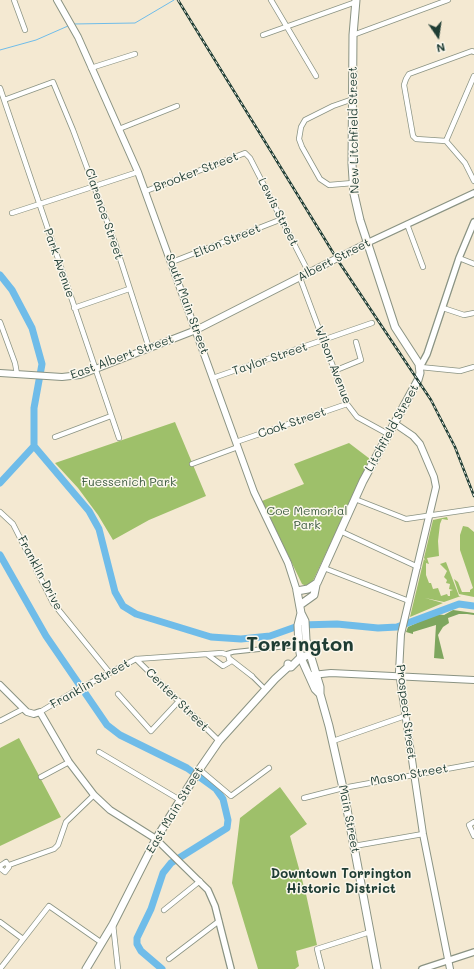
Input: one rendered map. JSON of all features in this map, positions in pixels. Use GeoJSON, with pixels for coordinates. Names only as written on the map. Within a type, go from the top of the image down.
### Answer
{"type":"FeatureCollection","features":[{"type":"Feature","properties":{"kind":"main road","name":"South Main Street"},"geometry":{"type":"LineString","coordinates":[[57,0],[71,24],[146,191],[254,492],[288,563],[298,591],[301,613],[301,622],[298,632]]}},
{"type":"Feature","properties":{"kind":"main road","name":"New Litchfield Street"},"geometry":{"type":"LineString","coordinates":[[356,1],[353,35],[352,183],[356,204],[367,243],[395,327],[420,367]]}},
{"type":"Feature","properties":{"kind":"main road","name":"Albert Street"},"geometry":{"type":"LineString","coordinates":[[196,330],[367,243]]}},
{"type":"Feature","properties":{"kind":"main road","name":"East Albert Street"},"geometry":{"type":"LineString","coordinates":[[0,373],[62,377],[74,376],[196,330]]}},
{"type":"Feature","properties":{"kind":"main road","name":"Litchfield Street"},"geometry":{"type":"LineString","coordinates":[[300,605],[314,595],[316,585],[340,531],[388,434],[418,380],[420,367]]}},
{"type":"Feature","properties":{"kind":"main road","name":"Prospect Street"},"geometry":{"type":"LineString","coordinates":[[394,424],[413,436],[420,444],[434,477],[436,487],[401,634],[400,677],[423,834],[450,969]]}},
{"type":"Feature","properties":{"kind":"main road"},"geometry":{"type":"LineString","coordinates":[[298,591],[305,590],[316,585]]}},
{"type":"Feature","properties":{"kind":"main road","name":"South Main Street"},"geometry":{"type":"LineString","coordinates":[[301,622],[306,630]]}},
{"type":"Feature","properties":{"kind":"main road","name":"Main Street"},"geometry":{"type":"LineString","coordinates":[[306,630],[306,642],[310,654],[312,675]]}},
{"type":"Feature","properties":{"kind":"main road","name":"Main Street"},"geometry":{"type":"LineString","coordinates":[[298,632],[300,657],[320,688],[320,694],[333,741],[377,969]]}},
{"type":"Feature","properties":{"kind":"main road","name":"East Main Street"},"geometry":{"type":"LineString","coordinates":[[86,969],[113,924],[156,839],[199,769],[219,741],[265,689],[288,667],[293,660],[310,654]]}},
{"type":"Feature","properties":{"kind":"main road"},"geometry":{"type":"LineString","coordinates":[[312,675],[474,680]]}},
{"type":"Feature","properties":{"kind":"main road"},"geometry":{"type":"LineString","coordinates":[[0,685],[23,709]]}},
{"type":"Feature","properties":{"kind":"main road","name":"Franklin Street"},"geometry":{"type":"LineString","coordinates":[[23,709],[34,714],[40,712]]}},
{"type":"Feature","properties":{"kind":"main road"},"geometry":{"type":"LineString","coordinates":[[40,712],[68,762],[94,795],[110,810],[156,839]]}},
{"type":"Feature","properties":{"kind":"street"},"geometry":{"type":"LineString","coordinates":[[14,0],[25,30]]}},
{"type":"Feature","properties":{"kind":"street"},"geometry":{"type":"LineString","coordinates":[[271,0],[316,76]]}},
{"type":"Feature","properties":{"kind":"street"},"geometry":{"type":"LineString","coordinates":[[353,35],[448,0]]}},
{"type":"Feature","properties":{"kind":"street"},"geometry":{"type":"LineString","coordinates":[[263,35],[356,1]]}},
{"type":"Feature","properties":{"kind":"street"},"geometry":{"type":"LineString","coordinates":[[474,52],[472,51],[409,74],[404,85],[413,136],[416,139],[446,141],[465,163],[474,182]]}},
{"type":"Feature","properties":{"kind":"street"},"geometry":{"type":"LineString","coordinates":[[91,68],[135,54]]}},
{"type":"Feature","properties":{"kind":"street"},"geometry":{"type":"LineString","coordinates":[[446,141],[474,76]]}},
{"type":"Feature","properties":{"kind":"street","name":"Clarence Street"},"geometry":{"type":"LineString","coordinates":[[4,100],[53,82],[94,186],[149,348]]}},
{"type":"Feature","properties":{"kind":"street","name":"Park Avenue"},"geometry":{"type":"LineString","coordinates":[[0,88],[119,438]]}},
{"type":"Feature","properties":{"kind":"street"},"geometry":{"type":"LineString","coordinates":[[352,183],[329,184],[320,179],[299,139],[301,127],[305,120],[333,106],[353,99]]}},
{"type":"Feature","properties":{"kind":"street"},"geometry":{"type":"LineString","coordinates":[[119,129],[177,106]]}},
{"type":"Feature","properties":{"kind":"street","name":"Brooker Street"},"geometry":{"type":"LineString","coordinates":[[146,191],[245,152]]}},
{"type":"Feature","properties":{"kind":"street","name":"Lewis Street"},"geometry":{"type":"LineString","coordinates":[[245,152],[250,158],[309,273]]}},
{"type":"Feature","properties":{"kind":"street"},"geometry":{"type":"LineString","coordinates":[[12,213],[138,172]]}},
{"type":"Feature","properties":{"kind":"street","name":"Albert Street"},"geometry":{"type":"LineString","coordinates":[[367,243],[474,193]]}},
{"type":"Feature","properties":{"kind":"street","name":"Elton Street"},"geometry":{"type":"LineString","coordinates":[[172,262],[282,219]]}},
{"type":"Feature","properties":{"kind":"street","name":"Litchfield Street"},"geometry":{"type":"LineString","coordinates":[[420,367],[426,357],[444,308],[459,258],[474,222]]}},
{"type":"Feature","properties":{"kind":"street"},"geometry":{"type":"LineString","coordinates":[[407,224],[423,267]]}},
{"type":"Feature","properties":{"kind":"street"},"geometry":{"type":"LineString","coordinates":[[459,258],[474,264]]}},
{"type":"Feature","properties":{"kind":"street","name":"Wilson Avenue"},"geometry":{"type":"LineString","coordinates":[[300,278],[334,371],[348,404],[357,417],[370,426],[388,434]]}},
{"type":"Feature","properties":{"kind":"street"},"geometry":{"type":"LineString","coordinates":[[74,308],[129,289]]}},
{"type":"Feature","properties":{"kind":"street"},"geometry":{"type":"LineString","coordinates":[[444,308],[464,315],[474,313]]}},
{"type":"Feature","properties":{"kind":"street"},"geometry":{"type":"LineString","coordinates":[[0,322],[15,363],[17,374]]}},
{"type":"Feature","properties":{"kind":"street","name":"Taylor Street"},"geometry":{"type":"LineString","coordinates":[[213,378],[372,323]]}},
{"type":"Feature","properties":{"kind":"street"},"geometry":{"type":"LineString","coordinates":[[334,371],[361,360],[356,342]]}},
{"type":"Feature","properties":{"kind":"street"},"geometry":{"type":"LineString","coordinates":[[420,367],[460,370],[474,367]]}},
{"type":"Feature","properties":{"kind":"street","name":"Cook Street"},"geometry":{"type":"LineString","coordinates":[[192,464],[237,445],[348,404]]}},
{"type":"Feature","properties":{"kind":"street"},"geometry":{"type":"LineString","coordinates":[[56,437],[111,416]]}},
{"type":"Feature","properties":{"kind":"street"},"geometry":{"type":"LineString","coordinates":[[355,500],[406,519],[429,517],[474,509]]}},
{"type":"Feature","properties":{"kind":"street","name":"Franklin Drive"},"geometry":{"type":"LineString","coordinates":[[0,512],[13,524],[53,603],[109,672]]}},
{"type":"Feature","properties":{"kind":"street"},"geometry":{"type":"LineString","coordinates":[[340,531],[418,567]]}},
{"type":"Feature","properties":{"kind":"street"},"geometry":{"type":"LineString","coordinates":[[324,568],[410,601]]}},
{"type":"Feature","properties":{"kind":"street","name":"Franklin Street"},"geometry":{"type":"LineString","coordinates":[[40,712],[85,685],[136,659],[226,654],[298,644]]}},
{"type":"Feature","properties":{"kind":"street"},"geometry":{"type":"LineString","coordinates":[[226,654],[265,689]]}},
{"type":"Feature","properties":{"kind":"street"},"geometry":{"type":"LineString","coordinates":[[208,655],[222,666],[228,664],[230,659]]}},
{"type":"Feature","properties":{"kind":"street","name":"Center Street"},"geometry":{"type":"LineString","coordinates":[[136,659],[219,741]]}},
{"type":"Feature","properties":{"kind":"street"},"geometry":{"type":"LineString","coordinates":[[118,694],[151,731],[179,701]]}},
{"type":"Feature","properties":{"kind":"street"},"geometry":{"type":"LineString","coordinates":[[0,721],[23,709]]}},
{"type":"Feature","properties":{"kind":"street"},"geometry":{"type":"LineString","coordinates":[[333,741],[405,716]]}},
{"type":"Feature","properties":{"kind":"street"},"geometry":{"type":"LineString","coordinates":[[99,752],[180,800]]}},
{"type":"Feature","properties":{"kind":"street"},"geometry":{"type":"LineString","coordinates":[[41,777],[68,762]]}},
{"type":"Feature","properties":{"kind":"street","name":"Mason Street"},"geometry":{"type":"LineString","coordinates":[[304,798],[343,788],[474,764]]}},
{"type":"Feature","properties":{"kind":"street"},"geometry":{"type":"LineString","coordinates":[[199,769],[231,796],[268,768]]}},
{"type":"Feature","properties":{"kind":"street"},"geometry":{"type":"LineString","coordinates":[[0,867],[5,872],[9,869],[9,865],[54,849],[58,845],[66,822],[94,795]]}},
{"type":"Feature","properties":{"kind":"street"},"geometry":{"type":"LineString","coordinates":[[472,823],[474,836]]}},
{"type":"Feature","properties":{"kind":"street"},"geometry":{"type":"LineString","coordinates":[[354,846],[423,834]]}},
{"type":"Feature","properties":{"kind":"street"},"geometry":{"type":"LineString","coordinates":[[156,839],[208,890],[215,906],[231,969]]}},
{"type":"Feature","properties":{"kind":"street"},"geometry":{"type":"LineString","coordinates":[[164,910],[200,881]]}},
{"type":"Feature","properties":{"kind":"street"},"geometry":{"type":"LineString","coordinates":[[0,969],[49,906],[102,943]]}},
{"type":"Feature","properties":{"kind":"street"},"geometry":{"type":"LineString","coordinates":[[169,959],[219,921]]}},
{"type":"Feature","properties":{"kind":"street"},"geometry":{"type":"LineString","coordinates":[[0,922],[23,939]]}},
{"type":"Feature","properties":{"kind":"street"},"geometry":{"type":"LineString","coordinates":[[113,924],[118,969]]}},
{"type":"Feature","properties":{"kind":"street"},"geometry":{"type":"LineString","coordinates":[[322,969],[317,949],[370,932]]}},
{"type":"Feature","properties":{"kind":"street"},"geometry":{"type":"LineString","coordinates":[[422,969],[474,952]]}},
{"type":"Feature","properties":{"kind":"green space","name":"Fuessenich Park"},"geometry":{"type":"Polygon","coordinates":[[[175,422],[206,496],[149,520],[113,540],[98,515],[78,488],[55,463],[175,422]]]}},
{"type":"Feature","properties":{"kind":"green space","name":"Coe Memorial Park"},"geometry":{"type":"Polygon","coordinates":[[[349,443],[370,459],[312,583],[306,586],[302,584],[262,501],[304,484],[294,464],[349,443]]]}},
{"type":"Feature","properties":{"kind":"green space"},"geometry":{"type":"Polygon","coordinates":[[[447,517],[448,520],[442,519],[440,524],[438,541],[439,556],[427,558],[429,564],[426,563],[426,575],[433,589],[438,588],[441,596],[447,594],[450,596],[450,591],[453,590],[449,589],[450,584],[446,583],[447,580],[444,577],[447,571],[440,564],[446,562],[459,596],[461,596],[444,602],[425,598],[443,603],[410,617],[424,559],[426,561],[424,558],[433,520],[447,517]]]}},
{"type":"Feature","properties":{"kind":"green space"},"geometry":{"type":"Polygon","coordinates":[[[463,526],[468,527],[474,532],[474,597],[459,594],[454,579],[458,582],[462,592],[470,592],[473,588],[460,550],[460,535],[463,526]]]}},
{"type":"Feature","properties":{"kind":"green space"},"geometry":{"type":"Polygon","coordinates":[[[453,610],[474,613],[474,615],[459,614],[448,618],[449,623],[443,627],[438,635],[444,659],[434,658],[436,625],[413,632],[413,634],[406,632],[408,627],[436,614],[444,615],[453,610]]]}},
{"type":"Feature","properties":{"kind":"green space"},"geometry":{"type":"Polygon","coordinates":[[[19,738],[61,817],[0,846],[0,748],[19,738]]]}},
{"type":"Feature","properties":{"kind":"green space"},"geometry":{"type":"Polygon","coordinates":[[[280,787],[307,824],[290,836],[306,894],[317,945],[296,951],[299,966],[295,969],[258,969],[232,883],[240,818],[280,787]]]}},
{"type":"Feature","properties":{"kind":"waterway"},"geometry":{"type":"LineString","coordinates":[[73,24],[135,23],[174,0]]}},
{"type":"Feature","properties":{"kind":"waterway"},"geometry":{"type":"LineString","coordinates":[[0,50],[36,40],[68,26]]}},
{"type":"Feature","properties":{"kind":"waterway"},"geometry":{"type":"LineString","coordinates":[[0,275],[12,290],[32,328],[42,364],[34,408],[34,446]]}},
{"type":"Feature","properties":{"kind":"waterway"},"geometry":{"type":"LineString","coordinates":[[34,446],[89,511],[99,529],[115,592],[123,606],[136,614],[211,637],[241,639],[270,636],[301,625],[337,624],[378,628],[397,627],[459,604],[474,606]]}},
{"type":"Feature","properties":{"kind":"waterway"},"geometry":{"type":"LineString","coordinates":[[0,483],[34,446]]}},
{"type":"Feature","properties":{"kind":"waterway"},"geometry":{"type":"LineString","coordinates":[[0,555],[46,636],[107,725],[120,735],[187,768],[216,789],[223,799],[228,820],[227,828],[171,863],[163,873],[151,909],[137,938],[137,944],[141,951],[162,969]]}},
{"type":"Feature","properties":{"kind":"railway"},"geometry":{"type":"LineString","coordinates":[[178,0],[337,259],[431,400],[455,447],[474,496]]}},
{"type":"Feature","properties":{"kind":"district","name":"Torrington"},"geometry":{"type":"Point","coordinates":[300,645]}},
{"type":"Feature","properties":{"kind":"district","name":"Downtown Torrington Historic District"},"geometry":{"type":"Point","coordinates":[341,882]}}]}
